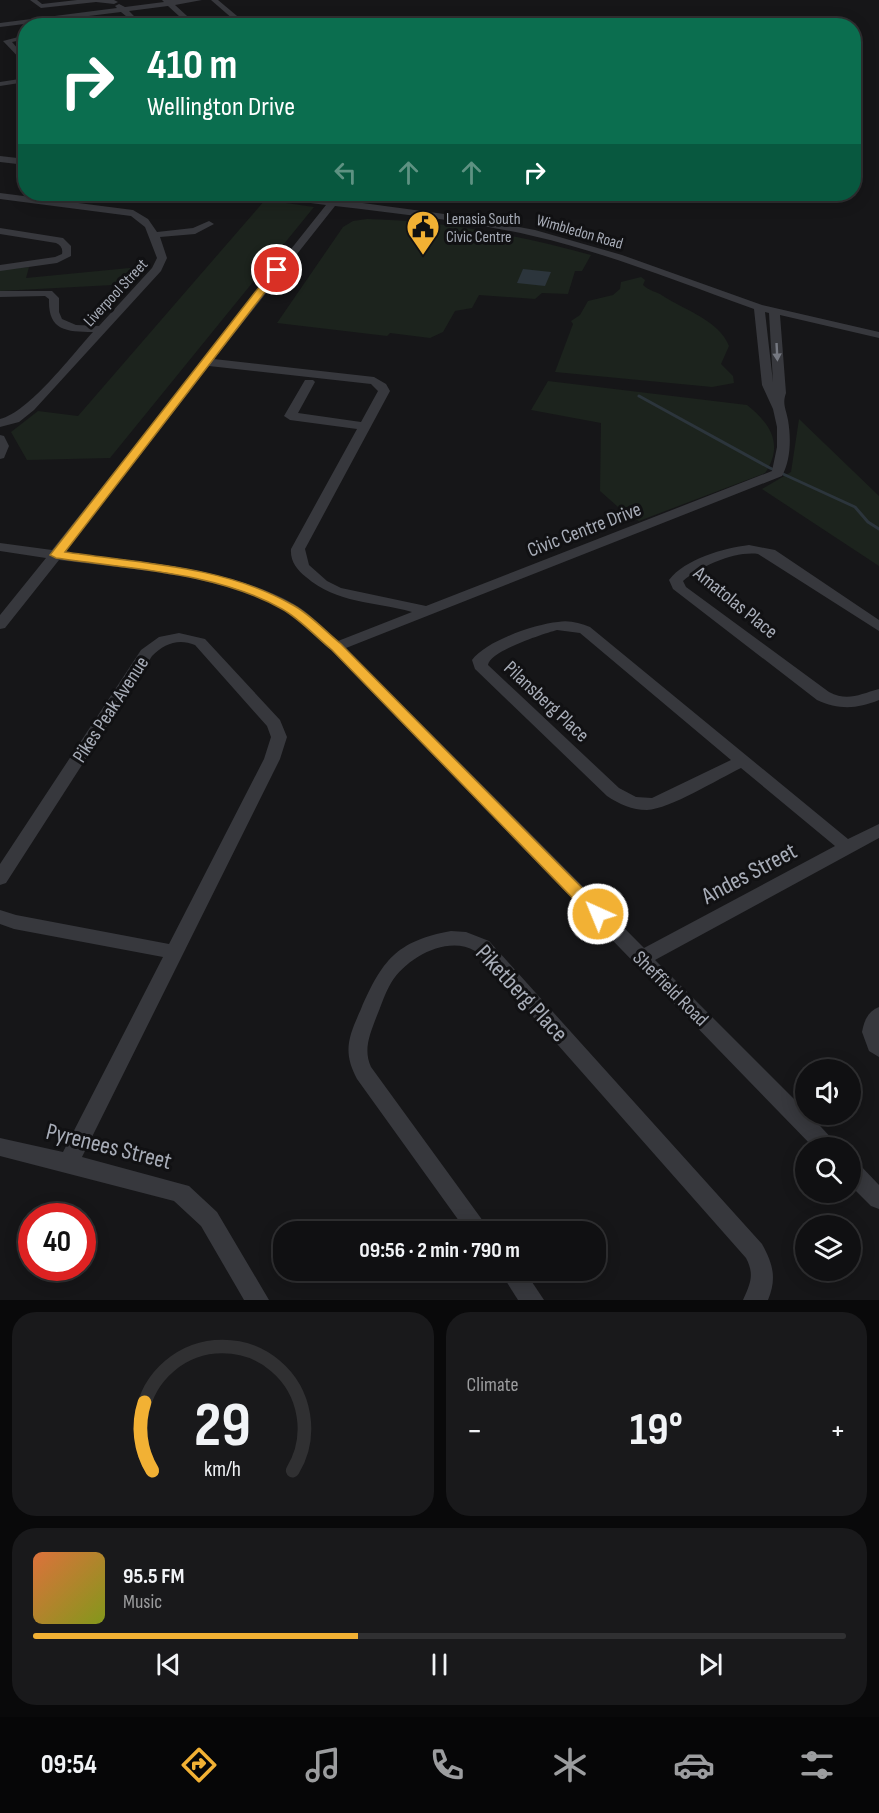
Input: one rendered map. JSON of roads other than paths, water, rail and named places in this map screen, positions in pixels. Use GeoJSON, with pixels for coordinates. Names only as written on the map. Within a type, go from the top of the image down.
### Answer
{"type":"FeatureCollection","features":[{"type":"Feature","properties":{"kind":"street"},"geometry":{"type":"LineString","coordinates":[[33,0],[41,6],[96,0],[113,1],[133,18]]}},
{"type":"Feature","properties":{"kind":"street"},"geometry":{"type":"LineString","coordinates":[[58,18],[167,2],[199,0]]}},
{"type":"Feature","properties":{"kind":"street"},"geometry":{"type":"LineString","coordinates":[[214,0],[236,18]]}},
{"type":"Feature","properties":{"kind":"street"},"geometry":{"type":"LineString","coordinates":[[167,2],[186,18]]}},
{"type":"Feature","properties":{"kind":"street"},"geometry":{"type":"LineString","coordinates":[[0,25],[18,23]]}},
{"type":"Feature","properties":{"kind":"street"},"geometry":{"type":"LineString","coordinates":[[18,39],[7,41],[18,49]]}},
{"type":"Feature","properties":{"kind":"street"},"geometry":{"type":"LineString","coordinates":[[0,48],[18,50]]}},
{"type":"Feature","properties":{"kind":"street"},"geometry":{"type":"LineString","coordinates":[[0,84],[18,81]]}},
{"type":"Feature","properties":{"kind":"street"},"geometry":{"type":"LineString","coordinates":[[0,159],[18,161]]}},
{"type":"Feature","properties":{"kind":"street","name":"Liverpool Street"},"geometry":{"type":"LineString","coordinates":[[0,196],[18,198]]}},
{"type":"Feature","properties":{"kind":"street","name":"Liverpool Street"},"geometry":{"type":"LineString","coordinates":[[0,423],[15,418],[26,410],[160,265],[162,258],[154,235],[144,220],[133,213],[39,201]]}},
{"type":"Feature","properties":{"kind":"street","name":"Wimbledon Road"},"geometry":{"type":"LineString","coordinates":[[324,201],[473,221],[550,237],[618,257],[774,312],[879,336]]}},
{"type":"Feature","properties":{"kind":"street"},"geometry":{"type":"LineString","coordinates":[[0,625],[205,366],[281,265],[333,202]]}},
{"type":"Feature","properties":{"kind":"street"},"geometry":{"type":"LineString","coordinates":[[316,223],[345,212],[376,208]]}},
{"type":"Feature","properties":{"kind":"street"},"geometry":{"type":"LineString","coordinates":[[154,235],[195,231],[209,224]]}},
{"type":"Feature","properties":{"kind":"street"},"geometry":{"type":"LineString","coordinates":[[0,231],[59,240],[64,243],[67,250],[66,256],[57,260],[0,268]]}},
{"type":"Feature","properties":{"kind":"street"},"geometry":{"type":"LineString","coordinates":[[0,294],[48,293],[54,298],[54,314],[58,321],[78,328],[101,329]]}},
{"type":"Feature","properties":{"kind":"street","name":"Civic Centre Drive"},"geometry":{"type":"LineString","coordinates":[[759,307],[762,354],[769,391],[777,403]]}},
{"type":"Feature","properties":{"kind":"street","name":"Civic Centre Drive"},"geometry":{"type":"LineString","coordinates":[[336,647],[777,473],[784,454],[777,403],[780,393],[774,312]]}},
{"type":"Feature","properties":{"kind":"street"},"geometry":{"type":"LineString","coordinates":[[205,366],[365,388],[381,394],[298,549],[298,558],[304,568],[330,591],[426,611]]}},
{"type":"Feature","properties":{"kind":"street"},"geometry":{"type":"LineString","coordinates":[[304,379],[290,416],[364,426]]}},
{"type":"Feature","properties":{"kind":"street"},"geometry":{"type":"LineString","coordinates":[[0,439],[3,446],[0,456]]}},
{"type":"Feature","properties":{"kind":"street","name":"Sheffield Road"},"geometry":{"type":"LineString","coordinates":[[0,547],[191,574],[250,589],[289,607],[336,647],[817,1137]]}},
{"type":"Feature","properties":{"kind":"street","name":"Amatolas Place"},"geometry":{"type":"LineString","coordinates":[[879,627],[770,553],[759,549],[736,551],[684,572],[676,580],[680,589],[823,696],[839,703],[853,704],[879,694]]}},
{"type":"Feature","properties":{"kind":"street","name":"Pilansberg Place"},"geometry":{"type":"LineString","coordinates":[[744,760],[656,803],[644,805],[627,801],[613,792],[487,674],[480,666],[480,660],[488,652],[548,628],[578,627],[585,630],[744,760],[848,847]]}},
{"type":"Feature","properties":{"kind":"street","name":"Pikes Peak Avenue"},"geometry":{"type":"LineString","coordinates":[[0,878],[146,652],[153,645],[163,640],[192,639],[207,648],[274,724],[279,737],[272,759],[68,1163]]}},
{"type":"Feature","properties":{"kind":"street","name":"Andes Street"},"geometry":{"type":"LineString","coordinates":[[642,958],[879,830]]}},
{"type":"Feature","properties":{"kind":"street"},"geometry":{"type":"LineString","coordinates":[[0,917],[14,922],[175,952]]}},
{"type":"Feature","properties":{"kind":"street","name":"Piketberg Place"},"geometry":{"type":"LineString","coordinates":[[472,1221],[364,1073],[357,1058],[360,1034],[386,975],[399,961],[439,940],[460,938],[482,946],[754,1251],[764,1270],[761,1290],[754,1300]]}},
{"type":"Feature","properties":{"kind":"street"},"geometry":{"type":"LineString","coordinates":[[879,1015],[872,1028],[872,1036],[879,1049]]}},
{"type":"Feature","properties":{"kind":"street","name":"Pyrenees Street"},"geometry":{"type":"LineString","coordinates":[[0,1147],[181,1193],[209,1219],[257,1300]]}},
{"type":"Feature","properties":{"kind":"street"},"geometry":{"type":"LineString","coordinates":[[861,1181],[879,1199]]}},
{"type":"Feature","properties":{"kind":"street"},"geometry":{"type":"LineString","coordinates":[[518,1281],[532,1300]]}},
{"type":"Feature","properties":{"kind":"waterway"},"geometry":{"type":"LineString","coordinates":[[639,396],[770,468],[855,507],[868,522],[879,529]]}},
{"type":"Feature","properties":{"kind":"place","name":"Lenasia South Civic Centre"},"geometry":{"type":"Point","coordinates":[423,256]}}]}
